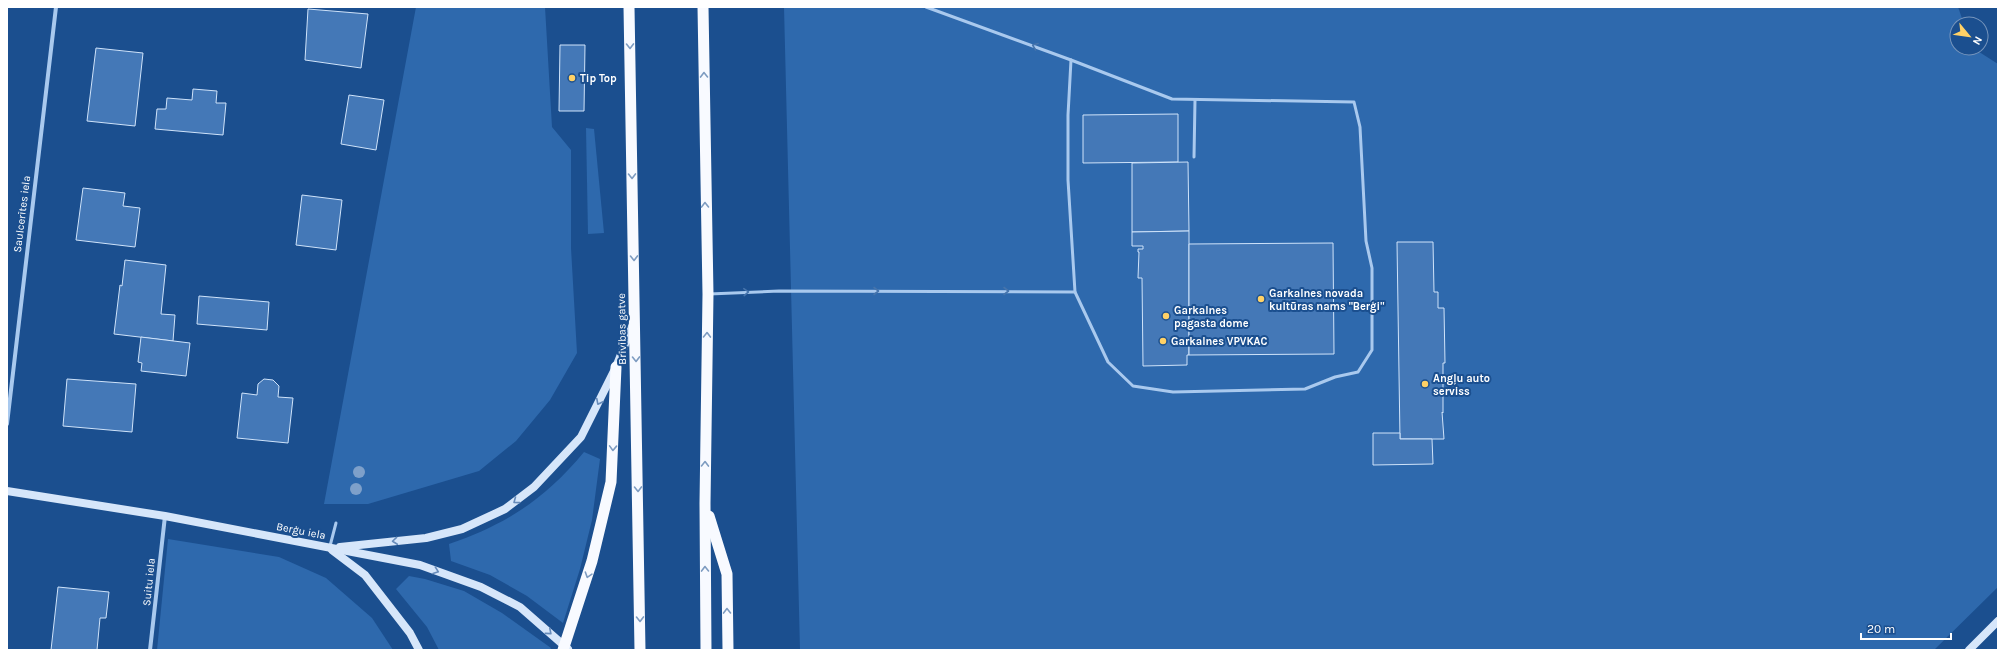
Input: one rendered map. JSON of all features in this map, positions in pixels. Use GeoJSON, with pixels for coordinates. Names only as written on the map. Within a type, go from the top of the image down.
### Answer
{"type":"FeatureCollection","features":[{"type":"Feature","properties":{"kind":"highway","name":"Brīvības gatve"},"geometry":{"type":"LineString","coordinates":[[629,7],[640,650]]}},
{"type":"Feature","properties":{"kind":"highway"},"geometry":{"type":"LineString","coordinates":[[703,7],[708,294],[705,504],[706,650]]}},
{"type":"Feature","properties":{"kind":"highway"},"geometry":{"type":"LineString","coordinates":[[566,649],[592,562],[611,482],[616,367]]}},
{"type":"Feature","properties":{"kind":"highway"},"geometry":{"type":"LineString","coordinates":[[705,504],[727,574],[728,650]]}},
{"type":"Feature","properties":{"kind":"main road"},"geometry":{"type":"LineString","coordinates":[[330,548],[426,538],[462,528],[505,509],[534,487],[581,437],[616,367],[635,320]]}},
{"type":"Feature","properties":{"kind":"main road","name":"Berģu iela"},"geometry":{"type":"LineString","coordinates":[[7,490],[165,516],[420,565],[481,587],[520,607],[566,649]]}},
{"type":"Feature","properties":{"kind":"main road"},"geometry":{"type":"LineString","coordinates":[[330,548],[365,575],[410,633],[419,650]]}},
{"type":"Feature","properties":{"kind":"main road"},"geometry":{"type":"LineString","coordinates":[[1969,650],[1998,621]]}},
{"type":"Feature","properties":{"kind":"street","name":"Saulcerītes iela"},"geometry":{"type":"LineString","coordinates":[[7,424],[56,7]]}},
{"type":"Feature","properties":{"kind":"street","name":"Suitu iela"},"geometry":{"type":"LineString","coordinates":[[150,650],[165,516]]}},
{"type":"Feature","properties":{"kind":"lane"},"geometry":{"type":"LineString","coordinates":[[926,7],[1071,60],[1172,99],[1354,102],[1360,127],[1366,242],[1372,268],[1372,350],[1358,372],[1335,377],[1305,389],[1173,392],[1133,386],[1108,362],[1075,292],[1068,180],[1068,115],[1071,60]]}},
{"type":"Feature","properties":{"kind":"lane"},"geometry":{"type":"LineString","coordinates":[[1194,157],[1195,100]]}},
{"type":"Feature","properties":{"kind":"lane"},"geometry":{"type":"LineString","coordinates":[[708,294],[779,291],[1075,292]]}},
{"type":"Feature","properties":{"kind":"lane"},"geometry":{"type":"LineString","coordinates":[[330,548],[336,523]]}},
{"type":"Feature","properties":{"kind":"shaded area"},"geometry":{"type":"Polygon","coordinates":[[[416,7],[545,7],[552,127],[571,150],[571,248],[577,353],[550,400],[516,441],[479,471],[368,504],[324,504],[416,7]]]}},
{"type":"Feature","properties":{"kind":"shaded area"},"geometry":{"type":"Polygon","coordinates":[[[784,7],[1958,7],[1961,16],[1949,16],[1949,56],[1986,56],[1998,64],[1998,587],[1934,650],[800,650],[784,7]]]}},
{"type":"Feature","properties":{"kind":"shaded area"},"geometry":{"type":"Polygon","coordinates":[[[586,128],[594,129],[604,233],[588,234],[586,128]]]}},
{"type":"Feature","properties":{"kind":"shaded area"},"geometry":{"type":"Polygon","coordinates":[[[584,452],[600,459],[592,520],[580,569],[563,623],[527,596],[490,575],[451,561],[449,544],[489,528],[524,508],[555,483],[584,452]]]}},
{"type":"Feature","properties":{"kind":"shaded area"},"geometry":{"type":"Polygon","coordinates":[[[168,539],[279,557],[326,578],[372,618],[393,650],[157,650],[168,539]]]}},
{"type":"Feature","properties":{"kind":"shaded area"},"geometry":{"type":"Polygon","coordinates":[[[409,576],[425,579],[464,591],[502,613],[551,648],[550,650],[439,650],[427,627],[396,589],[409,576]]]}},
{"type":"Feature","properties":{"kind":"building"},"geometry":{"type":"Polygon","coordinates":[[[308,9],[368,14],[361,68],[305,60],[308,9]]]}},
{"type":"Feature","properties":{"kind":"building","name":"Tip Top"},"geometry":{"type":"Polygon","coordinates":[[[560,45],[585,45],[584,111],[559,111],[560,45]]]}},
{"type":"Feature","properties":{"kind":"building"},"geometry":{"type":"Polygon","coordinates":[[[96,48],[143,53],[135,126],[87,121],[96,48]]]}},
{"type":"Feature","properties":{"kind":"building"},"geometry":{"type":"Polygon","coordinates":[[[193,89],[217,91],[216,103],[226,103],[223,135],[155,129],[157,109],[166,109],[167,98],[192,100],[193,89]]]}},
{"type":"Feature","properties":{"kind":"building"},"geometry":{"type":"Polygon","coordinates":[[[349,95],[384,100],[376,150],[341,144],[349,95]]]}},
{"type":"Feature","properties":{"kind":"building"},"geometry":{"type":"Polygon","coordinates":[[[1178,114],[1178,162],[1083,163],[1083,115],[1178,114]]]}},
{"type":"Feature","properties":{"kind":"building"},"geometry":{"type":"Polygon","coordinates":[[[1188,162],[1189,231],[1132,232],[1132,163],[1188,162]]]}},
{"type":"Feature","properties":{"kind":"building"},"geometry":{"type":"Polygon","coordinates":[[[83,188],[125,193],[123,206],[140,208],[135,247],[76,240],[83,188]]]}},
{"type":"Feature","properties":{"kind":"building"},"geometry":{"type":"Polygon","coordinates":[[[302,195],[342,200],[336,250],[296,245],[302,195]]]}},
{"type":"Feature","properties":{"kind":"building","name":"Garkalnes pagasta dome"},"geometry":{"type":"Polygon","coordinates":[[[1189,231],[1189,355],[1187,355],[1187,365],[1143,366],[1142,278],[1138,278],[1138,249],[1143,249],[1143,246],[1132,246],[1132,232],[1189,231]]]}},
{"type":"Feature","properties":{"kind":"building"},"geometry":{"type":"Polygon","coordinates":[[[1397,242],[1433,242],[1434,292],[1438,292],[1438,308],[1444,308],[1445,363],[1443,363],[1443,413],[1442,412],[1444,439],[1400,439],[1397,242]]]}},
{"type":"Feature","properties":{"kind":"building","name":"Garkalnes novada kultūras nams \"Berģi\""},"geometry":{"type":"Polygon","coordinates":[[[1333,243],[1334,354],[1189,355],[1189,244],[1333,243]]]}},
{"type":"Feature","properties":{"kind":"building"},"geometry":{"type":"Polygon","coordinates":[[[125,260],[166,265],[161,314],[175,315],[173,341],[114,334],[120,285],[122,286],[125,260]]]}},
{"type":"Feature","properties":{"kind":"building"},"geometry":{"type":"Polygon","coordinates":[[[199,296],[269,302],[267,330],[197,324],[199,296]]]}},
{"type":"Feature","properties":{"kind":"building"},"geometry":{"type":"Polygon","coordinates":[[[141,337],[190,343],[186,376],[141,371],[142,363],[138,362],[141,337]]]}},
{"type":"Feature","properties":{"kind":"building"},"geometry":{"type":"Polygon","coordinates":[[[67,379],[136,384],[132,432],[63,426],[67,379]]]}},
{"type":"Feature","properties":{"kind":"building"},"geometry":{"type":"Polygon","coordinates":[[[264,379],[273,380],[279,386],[278,397],[293,398],[288,443],[237,438],[242,393],[257,395],[258,384],[264,379]]]}},
{"type":"Feature","properties":{"kind":"building"},"geometry":{"type":"Polygon","coordinates":[[[1373,433],[1400,433],[1400,439],[1432,439],[1433,464],[1373,465],[1373,433]]]}},
{"type":"Feature","properties":{"kind":"building"},"geometry":{"type":"Polygon","coordinates":[[[58,587],[109,592],[106,618],[100,618],[97,650],[51,650],[58,587]]]}},
{"type":"Feature","properties":{"kind":"place","name":"Tip Top"},"geometry":{"type":"Point","coordinates":[572,78]}},
{"type":"Feature","properties":{"kind":"place","name":"Garkalnes novada kultūras nams \"Berģi\""},"geometry":{"type":"Point","coordinates":[1261,299]}},
{"type":"Feature","properties":{"kind":"place","name":"Garkalnes pagasta dome"},"geometry":{"type":"Point","coordinates":[1166,316]}},
{"type":"Feature","properties":{"kind":"place","name":"Garkalnes VPVKAC"},"geometry":{"type":"Point","coordinates":[1163,341]}},
{"type":"Feature","properties":{"kind":"place","name":"Angļu auto serviss"},"geometry":{"type":"Point","coordinates":[1425,384]}}]}
